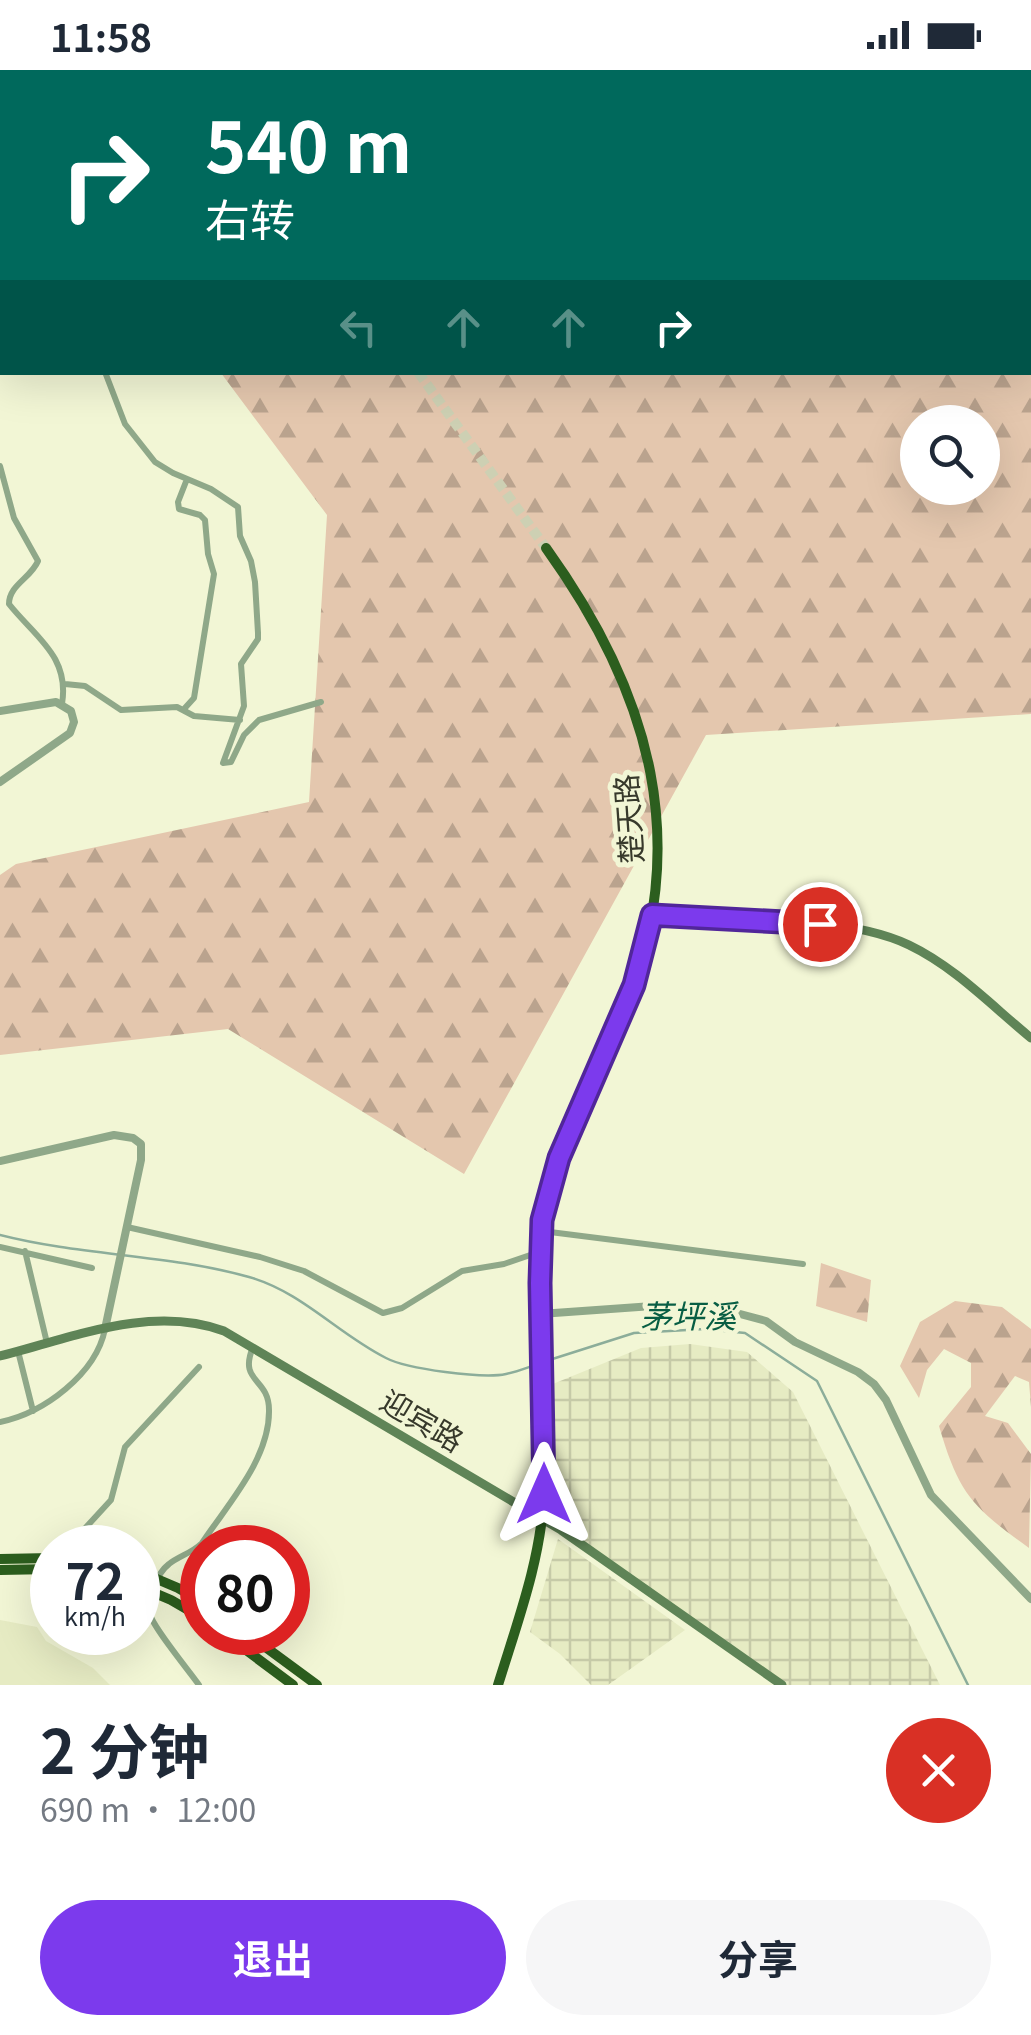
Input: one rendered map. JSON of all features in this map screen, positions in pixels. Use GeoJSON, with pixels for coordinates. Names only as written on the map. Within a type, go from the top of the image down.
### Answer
{"type":"FeatureCollection","features":[{"type":"Feature","properties":{"kind":"highway","name":"楚天路"},"geometry":{"type":"LineString","coordinates":[[498,1685],[531,1578],[542,1518],[542,1231],[559,1158],[624,1012],[652,915],[656,818],[639,721],[600,630],[546,548]]}},
{"type":"Feature","properties":{"kind":"highway"},"geometry":{"type":"LineString","coordinates":[[0,1559],[30,1558]]}},
{"type":"Feature","properties":{"kind":"highway"},"geometry":{"type":"LineString","coordinates":[[0,1570],[30,1569]]}},
{"type":"Feature","properties":{"kind":"highway"},"geometry":{"type":"LineString","coordinates":[[253,1655],[293,1685]]}},
{"type":"Feature","properties":{"kind":"highway"},"geometry":{"type":"LineString","coordinates":[[276,1655],[317,1685]]}},
{"type":"Feature","properties":{"kind":"main road"},"geometry":{"type":"LineString","coordinates":[[652,915],[820,924],[874,932],[909,945],[940,964],[1031,1038]]}},
{"type":"Feature","properties":{"kind":"main road","name":"迎宾路"},"geometry":{"type":"LineString","coordinates":[[0,1356],[155,1320],[190,1321],[224,1331],[542,1518],[782,1685]]}},
{"type":"Feature","properties":{"kind":"street"},"geometry":{"type":"LineString","coordinates":[[105,375],[121,416],[163,468],[212,489],[238,506],[240,536],[251,561],[258,639],[241,664],[244,706],[223,756],[224,764],[231,762],[244,736],[260,720],[321,702]]}},
{"type":"Feature","properties":{"kind":"street"},"geometry":{"type":"LineString","coordinates":[[0,466],[14,518],[38,561],[10,593],[9,604],[34,628],[54,656],[65,684],[62,704]]}},
{"type":"Feature","properties":{"kind":"street"},"geometry":{"type":"LineString","coordinates":[[184,709],[194,698],[214,574],[204,520],[200,514],[180,509],[178,502],[187,479]]}},
{"type":"Feature","properties":{"kind":"street"},"geometry":{"type":"LineString","coordinates":[[65,684],[84,686],[130,712],[167,706],[184,709],[194,716],[240,720]]}},
{"type":"Feature","properties":{"kind":"street"},"geometry":{"type":"LineString","coordinates":[[0,711],[51,702],[62,704],[73,716],[70,733],[0,782]]}},
{"type":"Feature","properties":{"kind":"street"},"geometry":{"type":"LineString","coordinates":[[0,1162],[108,1136],[136,1139],[142,1154],[101,1350],[70,1384],[32,1411],[0,1422]]}},
{"type":"Feature","properties":{"kind":"street"},"geometry":{"type":"LineString","coordinates":[[542,1231],[803,1264]]}},
{"type":"Feature","properties":{"kind":"street"},"geometry":{"type":"LineString","coordinates":[[126,1232],[260,1256],[304,1270],[383,1313],[402,1308],[462,1271],[504,1264],[540,1252]]}},
{"type":"Feature","properties":{"kind":"street"},"geometry":{"type":"LineString","coordinates":[[0,1247],[92,1268]]}},
{"type":"Feature","properties":{"kind":"street"},"geometry":{"type":"LineString","coordinates":[[25,1251],[48,1344]]}},
{"type":"Feature","properties":{"kind":"street"},"geometry":{"type":"LineString","coordinates":[[540,1314],[673,1304],[710,1306],[766,1320],[796,1342],[858,1372],[886,1400],[931,1495],[1031,1598]]}},
{"type":"Feature","properties":{"kind":"street"},"geometry":{"type":"LineString","coordinates":[[160,1576],[170,1563],[202,1543],[255,1463],[269,1407],[261,1385],[246,1363],[253,1346]]}},
{"type":"Feature","properties":{"kind":"street"},"geometry":{"type":"LineString","coordinates":[[18,1352],[32,1411]]}},
{"type":"Feature","properties":{"kind":"street"},"geometry":{"type":"LineString","coordinates":[[88,1525],[111,1500],[124,1447],[199,1367]]}},
{"type":"Feature","properties":{"kind":"street"},"geometry":{"type":"LineString","coordinates":[[160,1631],[199,1685]]}},
{"type":"Feature","properties":{"kind":"shaded area"},"geometry":{"type":"Polygon","coordinates":[[[690,1344],[747,1352],[793,1392],[940,1685],[784,1685],[547,1516],[548,1386],[641,1348],[690,1344]]]}},
{"type":"Feature","properties":{"kind":"shaded area"},"geometry":{"type":"Polygon","coordinates":[[[558,1539],[685,1630],[608,1685],[591,1685],[560,1654],[530,1632],[558,1539]]]}},
{"type":"Feature","properties":{"kind":"shaded area"},"geometry":{"type":"Polygon","coordinates":[[[0,1620],[30,1626],[30,1655],[70,1655],[93,1668],[110,1685],[0,1685],[0,1620]]]}},
{"type":"Feature","properties":{"kind":"green space"},"geometry":{"type":"Polygon","coordinates":[[[222,375],[1031,375],[1031,714],[706,735],[464,1174],[228,1029],[0,1055],[0,875],[16,864],[309,802],[327,515],[222,375]]]}},
{"type":"Feature","properties":{"kind":"green space"},"geometry":{"type":"Polygon","coordinates":[[[821,1263],[871,1280],[867,1322],[816,1306],[821,1263]]]}},
{"type":"Feature","properties":{"kind":"green space"},"geometry":{"type":"Polygon","coordinates":[[[955,1301],[1002,1307],[1031,1329],[1031,1407],[1029,1382],[1015,1376],[985,1416],[1008,1423],[1031,1454],[1029,1548],[970,1497],[953,1468],[939,1426],[971,1387],[971,1363],[944,1349],[927,1370],[919,1398],[900,1366],[920,1322],[955,1301]]]}},
{"type":"Feature","properties":{"kind":"waterway","name":"茅坪溪"},"geometry":{"type":"LineString","coordinates":[[0,1235],[249,1277],[303,1303],[386,1358],[410,1366],[495,1375],[535,1365]]}},
{"type":"Feature","properties":{"kind":"waterway","name":"茅坪溪"},"geometry":{"type":"LineString","coordinates":[[543,1362],[634,1333],[705,1329],[745,1333],[817,1381],[968,1685]]}},
{"type":"Feature","properties":{"kind":"tunnel"},"geometry":{"type":"LineString","coordinates":[[420,375],[546,548]]}},
{"type":"Feature","properties":{"kind":"route"},"geometry":{"type":"LineString","coordinates":[[544,1494],[542,1220],[559,1158],[634,985],[652,915],[820,924]]}}]}
